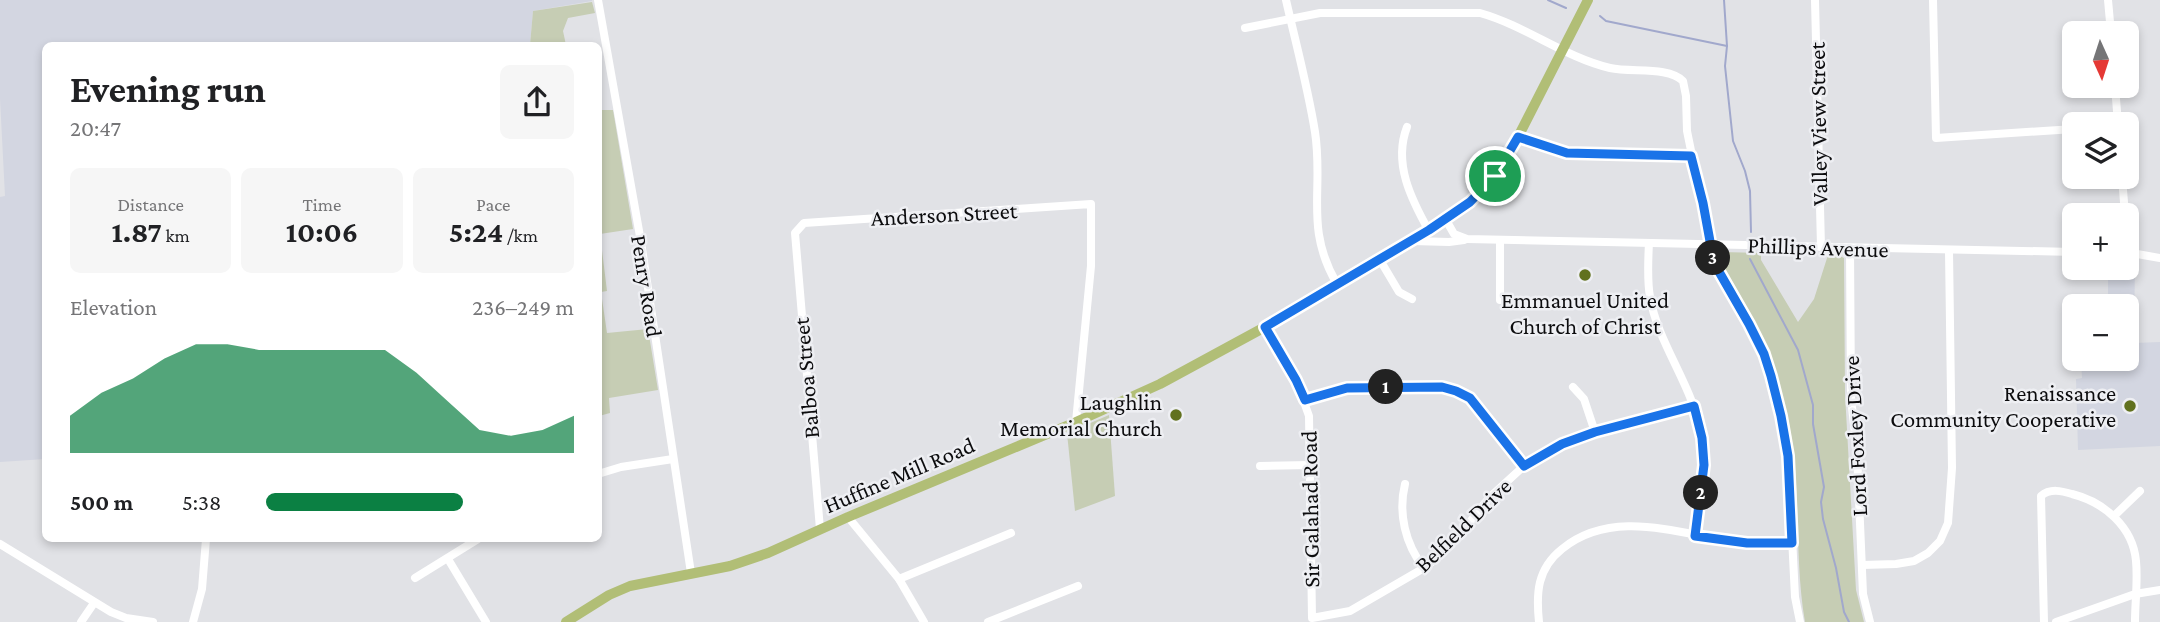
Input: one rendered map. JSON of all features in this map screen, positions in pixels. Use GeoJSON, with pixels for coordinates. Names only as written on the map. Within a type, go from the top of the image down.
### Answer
{"type":"FeatureCollection","features":[{"type":"Feature","properties":{"kind":"main road","name":"Huffine Mill Road"},"geometry":{"type":"LineString","coordinates":[[566,622],[609,595],[630,586],[730,566],[768,553],[1076,422],[1160,384],[1265,327],[1412,241],[1470,202],[1495,176],[1518,137],[1588,0]]}},
{"type":"Feature","properties":{"kind":"street","name":"Penry Road"},"geometry":{"type":"LineString","coordinates":[[598,0],[641,242],[691,573]]}},
{"type":"Feature","properties":{"kind":"street"},"geometry":{"type":"LineString","coordinates":[[1286,0],[1315,134],[1319,239],[1325,263],[1337,284]]}},
{"type":"Feature","properties":{"kind":"street","name":"Valley View Street"},"geometry":{"type":"LineString","coordinates":[[1815,0],[1821,247]]}},
{"type":"Feature","properties":{"kind":"street"},"geometry":{"type":"LineString","coordinates":[[1933,0],[1936,138],[2062,130]]}},
{"type":"Feature","properties":{"kind":"street"},"geometry":{"type":"LineString","coordinates":[[2108,0],[2110,21]]}},
{"type":"Feature","properties":{"kind":"street"},"geometry":{"type":"LineString","coordinates":[[1245,29],[1320,13],[1480,13],[1499,18],[1599,65],[1622,71],[1671,73],[1683,81],[1691,156],[1714,263],[1764,354],[1781,416],[1788,456],[1795,597],[1800,622]]}},
{"type":"Feature","properties":{"kind":"street"},"geometry":{"type":"LineString","coordinates":[[1406,127],[1402,140],[1402,167],[1409,189],[1429,230]]}},
{"type":"Feature","properties":{"kind":"street"},"geometry":{"type":"LineString","coordinates":[[1518,137],[1567,153],[1691,156]]}},
{"type":"Feature","properties":{"kind":"street","name":"Anderson Street"},"geometry":{"type":"LineString","coordinates":[[798,227],[803,223],[820,220],[1091,204],[1091,266],[1076,422]]}},
{"type":"Feature","properties":{"kind":"street"},"geometry":{"type":"LineString","coordinates":[[1446,220],[1454,234],[1467,239]]}},
{"type":"Feature","properties":{"kind":"street","name":"Balboa Street"},"geometry":{"type":"LineString","coordinates":[[798,227],[795,233],[820,529]]}},
{"type":"Feature","properties":{"kind":"street","name":"Phillips Avenue"},"geometry":{"type":"LineString","coordinates":[[1412,241],[1449,242],[1467,239],[2062,252]]}},
{"type":"Feature","properties":{"kind":"street"},"geometry":{"type":"LineString","coordinates":[[1500,240],[1500,300]]}},
{"type":"Feature","properties":{"kind":"street"},"geometry":{"type":"LineString","coordinates":[[1649,243],[1650,298],[1694,406],[1702,438],[1704,465],[1695,536]]}},
{"type":"Feature","properties":{"kind":"street","name":"Lord Foxley Drive"},"geometry":{"type":"LineString","coordinates":[[1850,248],[1851,398],[1857,452],[1863,594],[1870,622]]}},
{"type":"Feature","properties":{"kind":"street"},"geometry":{"type":"LineString","coordinates":[[1862,565],[1914,561],[1928,553],[1940,541],[1948,523],[1952,468],[1949,251]]}},
{"type":"Feature","properties":{"kind":"street"},"geometry":{"type":"LineString","coordinates":[[2139,254],[2160,258]]}},
{"type":"Feature","properties":{"kind":"street"},"geometry":{"type":"LineString","coordinates":[[1380,260],[1399,292],[1412,299]]}},
{"type":"Feature","properties":{"kind":"street","name":"Sir Galahad Road"},"geometry":{"type":"LineString","coordinates":[[1265,327],[1296,380],[1309,416],[1312,618]]}},
{"type":"Feature","properties":{"kind":"street"},"geometry":{"type":"LineString","coordinates":[[1305,400],[1347,388],[1442,387],[1456,391],[1470,398],[1524,466]]}},
{"type":"Feature","properties":{"kind":"street"},"geometry":{"type":"LineString","coordinates":[[1573,387],[1584,399],[1595,432]]}},
{"type":"Feature","properties":{"kind":"street","name":"Belfield Drive"},"geometry":{"type":"LineString","coordinates":[[1312,618],[1350,611],[1424,568],[1445,549],[1489,498],[1524,466],[1562,444],[1595,432],[1694,406]]}},
{"type":"Feature","properties":{"kind":"street"},"geometry":{"type":"LineString","coordinates":[[602,473],[673,459]]}},
{"type":"Feature","properties":{"kind":"street"},"geometry":{"type":"LineString","coordinates":[[1260,466],[1310,465]]}},
{"type":"Feature","properties":{"kind":"street"},"geometry":{"type":"LineString","coordinates":[[1405,484],[1403,495],[1408,542],[1413,555],[1424,568]]}},
{"type":"Feature","properties":{"kind":"street"},"geometry":{"type":"LineString","coordinates":[[2045,622],[2041,496],[2054,491],[2092,500],[2115,516],[2136,560],[2135,622]]}},
{"type":"Feature","properties":{"kind":"street"},"geometry":{"type":"LineString","coordinates":[[2115,516],[2140,491]]}},
{"type":"Feature","properties":{"kind":"street"},"geometry":{"type":"LineString","coordinates":[[848,517],[899,579],[924,622]]}},
{"type":"Feature","properties":{"kind":"street"},"geometry":{"type":"LineString","coordinates":[[1539,622],[1536,598],[1541,574],[1549,562],[1572,542],[1607,527],[1648,526],[1747,543],[1792,543]]}},
{"type":"Feature","properties":{"kind":"street"},"geometry":{"type":"LineString","coordinates":[[899,579],[1012,533]]}},
{"type":"Feature","properties":{"kind":"street"},"geometry":{"type":"LineString","coordinates":[[194,622],[202,589],[206,542]]}},
{"type":"Feature","properties":{"kind":"street"},"geometry":{"type":"LineString","coordinates":[[415,578],[474,542]]}},
{"type":"Feature","properties":{"kind":"street"},"geometry":{"type":"LineString","coordinates":[[0,544],[94,603],[126,618],[153,622]]}},
{"type":"Feature","properties":{"kind":"street"},"geometry":{"type":"LineString","coordinates":[[448,559],[486,622]]}},
{"type":"Feature","properties":{"kind":"street"},"geometry":{"type":"LineString","coordinates":[[988,622],[1078,586]]}},
{"type":"Feature","properties":{"kind":"street"},"geometry":{"type":"LineString","coordinates":[[2056,622],[2135,594],[2160,590]]}},
{"type":"Feature","properties":{"kind":"street"},"geometry":{"type":"LineString","coordinates":[[81,622],[94,603]]}},
{"type":"Feature","properties":{"kind":"shaded area"},"geometry":{"type":"Polygon","coordinates":[[[0,0],[592,0],[533,11],[530,42],[42,42],[42,459],[0,462],[0,197],[5,196],[0,99],[0,0]]]}},
{"type":"Feature","properties":{"kind":"shaded area"},"geometry":{"type":"Polygon","coordinates":[[[2108,280],[2135,280],[2135,294],[2108,294],[2108,280]]]}},
{"type":"Feature","properties":{"kind":"shaded area"},"geometry":{"type":"Polygon","coordinates":[[[2160,342],[2160,446],[2078,450],[2076,379],[2082,378],[2082,371],[2139,371],[2139,343],[2160,342]]]}},
{"type":"Feature","properties":{"kind":"green space"},"geometry":{"type":"Polygon","coordinates":[[[592,2],[595,13],[568,18],[563,31],[565,42],[530,42],[533,11],[592,2]]]}},
{"type":"Feature","properties":{"kind":"green space"},"geometry":{"type":"Polygon","coordinates":[[[602,110],[613,110],[633,229],[602,234],[602,110]]]}},
{"type":"Feature","properties":{"kind":"green space"},"geometry":{"type":"Polygon","coordinates":[[[602,250],[607,291],[602,292],[602,250]]]}},
{"type":"Feature","properties":{"kind":"green space"},"geometry":{"type":"Polygon","coordinates":[[[1761,253],[1761,260],[1798,322],[1814,299],[1828,255],[1844,258],[1845,394],[1856,590],[1864,622],[1805,622],[1799,569],[1794,462],[1786,410],[1766,350],[1718,261],[1718,254],[1761,253]]]}},
{"type":"Feature","properties":{"kind":"green space"},"geometry":{"type":"Polygon","coordinates":[[[602,299],[607,333],[648,329],[658,390],[609,398],[610,413],[602,415],[602,299]]]}},
{"type":"Feature","properties":{"kind":"green space"},"geometry":{"type":"Polygon","coordinates":[[[1109,415],[1115,496],[1075,511],[1067,433],[1109,415]]]}},
{"type":"Feature","properties":{"kind":"waterway"},"geometry":{"type":"LineString","coordinates":[[1548,0],[1566,8]]}},
{"type":"Feature","properties":{"kind":"waterway"},"geometry":{"type":"LineString","coordinates":[[1724,0],[1727,46],[1725,66],[1733,141],[1750,191],[1751,232]]}},
{"type":"Feature","properties":{"kind":"waterway"},"geometry":{"type":"LineString","coordinates":[[1600,16],[1606,21],[1727,46]]}},
{"type":"Feature","properties":{"kind":"waterway"},"geometry":{"type":"LineString","coordinates":[[1750,259],[1798,350],[1813,405],[1813,424],[1824,487],[1821,502],[1823,519],[1844,612],[1849,622]]}},
{"type":"Feature","properties":{"kind":"place","name":"Emmanuel United Church of Christ"},"geometry":{"type":"Point","coordinates":[1585,275]}},
{"type":"Feature","properties":{"kind":"place","name":"Renaissance Community Cooperative"},"geometry":{"type":"Point","coordinates":[2130,406]}},
{"type":"Feature","properties":{"kind":"place","name":"Laughlin Memorial Church"},"geometry":{"type":"Point","coordinates":[1176,415]}},
{"type":"Feature","properties":{"kind":"route"},"geometry":{"type":"LineString","coordinates":[[1518,137],[1567,153],[1691,156],[1714,263],[1749,324],[1764,354],[1771,376],[1788,456],[1792,543],[1747,543],[1695,536],[1704,465],[1702,438],[1694,406],[1595,432],[1562,444],[1524,466],[1470,398],[1456,391],[1442,387],[1347,388],[1305,400],[1265,327],[1446,220],[1470,202],[1495,176],[1518,137]]}}]}
